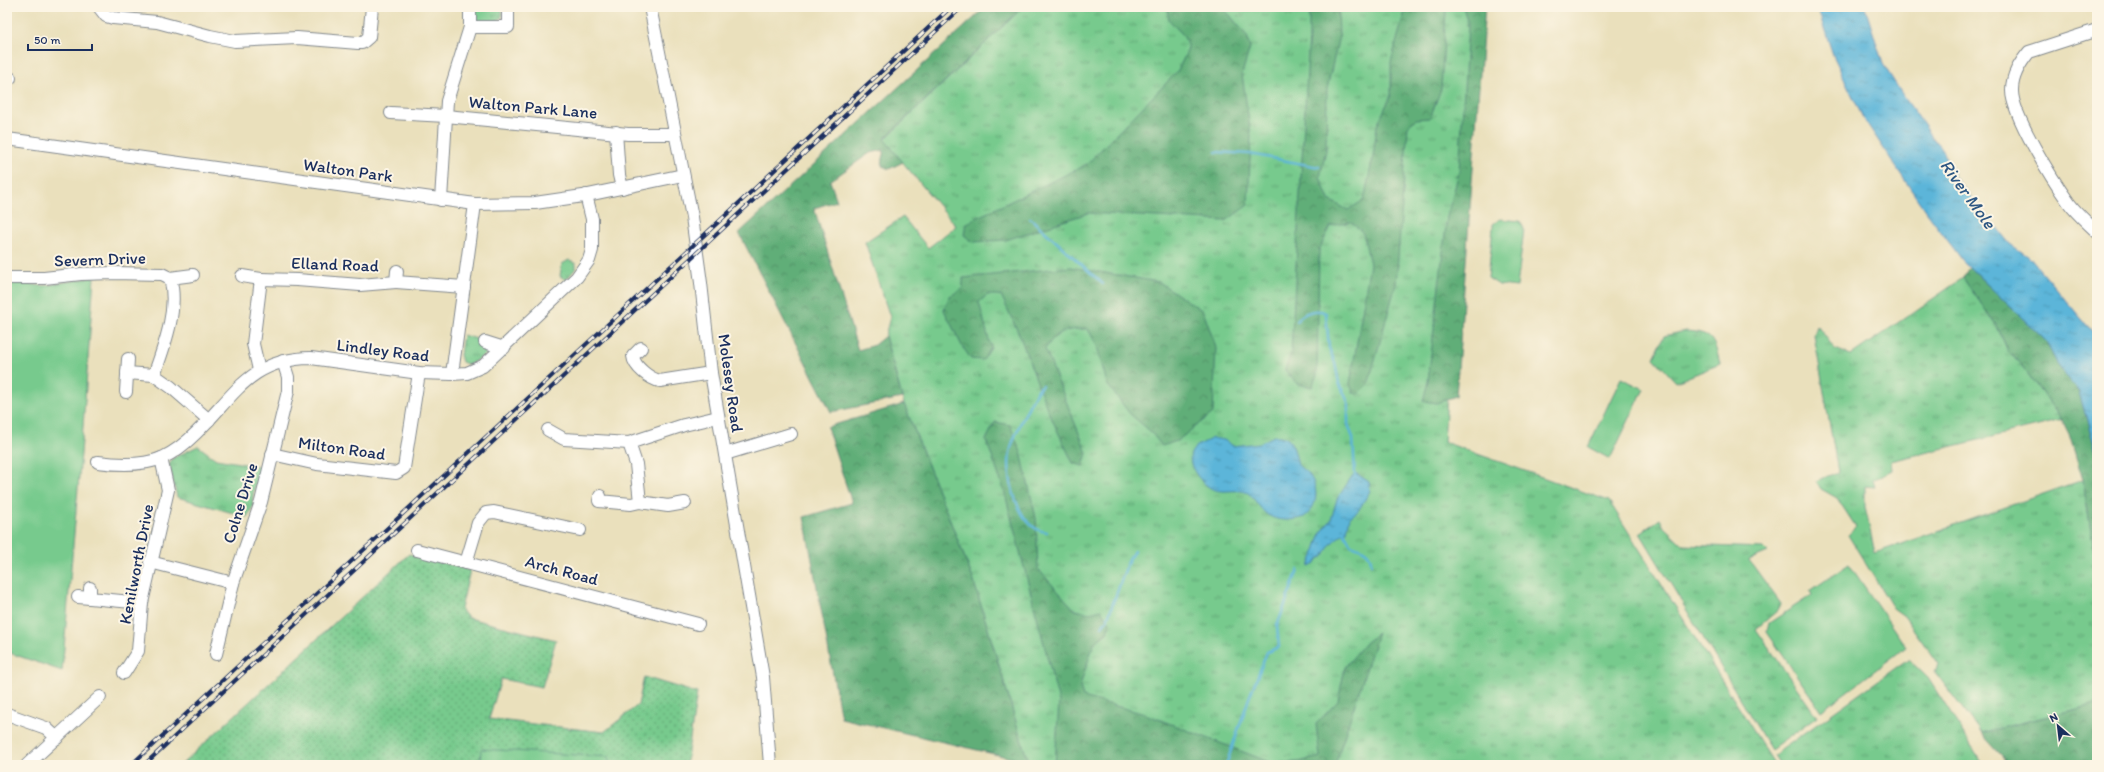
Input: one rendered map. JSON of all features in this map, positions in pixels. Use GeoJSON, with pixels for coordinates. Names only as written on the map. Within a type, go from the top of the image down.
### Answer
{"type":"FeatureCollection","features":[{"type":"Feature","properties":{"kind":"street"},"geometry":{"type":"LineString","coordinates":[[99,7],[106,16],[112,18],[157,22],[235,41],[297,38],[358,43],[367,40],[370,34],[372,7]]}},
{"type":"Feature","properties":{"kind":"street"},"geometry":{"type":"LineString","coordinates":[[440,200],[447,101],[470,26],[470,7]]}},
{"type":"Feature","properties":{"kind":"street"},"geometry":{"type":"LineString","coordinates":[[470,26],[508,27],[508,7]]}},
{"type":"Feature","properties":{"kind":"street","name":"Molesey Road"},"geometry":{"type":"LineString","coordinates":[[650,7],[683,175],[701,283],[711,373],[763,677],[770,765]]}},
{"type":"Feature","properties":{"kind":"street"},"geometry":{"type":"LineString","coordinates":[[2097,30],[2029,52],[2014,77],[2012,90],[2013,104],[2021,123],[2070,204],[2097,232]]}},
{"type":"Feature","properties":{"kind":"street","name":"Walton Park Lane"},"geometry":{"type":"LineString","coordinates":[[391,113],[446,116],[616,132],[619,175],[622,188]]}},
{"type":"Feature","properties":{"kind":"street"},"geometry":{"type":"LineString","coordinates":[[616,132],[628,134],[675,134]]}},
{"type":"Feature","properties":{"kind":"street","name":"Walton Park"},"geometry":{"type":"LineString","coordinates":[[7,139],[474,204],[516,205],[586,195],[683,175]]}},
{"type":"Feature","properties":{"kind":"street","name":"Lindley Road"},"geometry":{"type":"LineString","coordinates":[[98,462],[118,465],[141,463],[161,458],[176,450],[209,420],[242,382],[259,370],[283,361],[296,358],[311,358],[419,373],[452,374],[467,373],[483,366],[504,348],[577,277],[589,260],[593,234],[586,195]]}},
{"type":"Feature","properties":{"kind":"street"},"geometry":{"type":"LineString","coordinates":[[452,374],[474,204]]}},
{"type":"Feature","properties":{"kind":"street","name":"Severn Drive"},"geometry":{"type":"LineString","coordinates":[[7,278],[15,280],[112,274],[162,274],[170,278],[193,275]]}},
{"type":"Feature","properties":{"kind":"street","name":"Elland Road"},"geometry":{"type":"LineString","coordinates":[[242,276],[260,279],[297,280],[360,286],[396,276],[464,287]]}},
{"type":"Feature","properties":{"kind":"street"},"geometry":{"type":"LineString","coordinates":[[154,375],[169,335],[173,287],[170,278]]}},
{"type":"Feature","properties":{"kind":"street"},"geometry":{"type":"LineString","coordinates":[[259,370],[253,344],[260,279]]}},
{"type":"Feature","properties":{"kind":"street"},"geometry":{"type":"LineString","coordinates":[[484,342],[504,348]]}},
{"type":"Feature","properties":{"kind":"street"},"geometry":{"type":"LineString","coordinates":[[641,348],[633,356],[634,361],[652,380],[660,382],[711,373]]}},
{"type":"Feature","properties":{"kind":"street"},"geometry":{"type":"LineString","coordinates":[[126,392],[128,359]]}},
{"type":"Feature","properties":{"kind":"street","name":"Colne Drive"},"geometry":{"type":"LineString","coordinates":[[216,654],[233,583],[261,502],[288,392],[288,377],[283,361]]}},
{"type":"Feature","properties":{"kind":"street","name":"Milton Road"},"geometry":{"type":"LineString","coordinates":[[272,454],[317,464],[396,474],[404,468],[419,373]]}},
{"type":"Feature","properties":{"kind":"street"},"geometry":{"type":"LineString","coordinates":[[127,374],[154,375],[171,387],[209,420]]}},
{"type":"Feature","properties":{"kind":"street"},"geometry":{"type":"LineString","coordinates":[[549,430],[564,439],[629,443],[684,425],[718,417]]}},
{"type":"Feature","properties":{"kind":"street"},"geometry":{"type":"LineString","coordinates":[[725,454],[791,434]]}},
{"type":"Feature","properties":{"kind":"street"},"geometry":{"type":"LineString","coordinates":[[629,443],[636,464],[640,502]]}},
{"type":"Feature","properties":{"kind":"street","name":"Kenilworth Drive"},"geometry":{"type":"LineString","coordinates":[[124,673],[138,651],[142,603],[150,562],[168,490],[161,458]]}},
{"type":"Feature","properties":{"kind":"street"},"geometry":{"type":"LineString","coordinates":[[600,496],[600,501],[631,504],[640,502],[668,506],[685,503]]}},
{"type":"Feature","properties":{"kind":"street"},"geometry":{"type":"LineString","coordinates":[[466,563],[478,523],[486,513],[494,512],[580,530]]}},
{"type":"Feature","properties":{"kind":"street","name":"Arch Road"},"geometry":{"type":"LineString","coordinates":[[417,550],[698,624]]}},
{"type":"Feature","properties":{"kind":"street"},"geometry":{"type":"LineString","coordinates":[[150,562],[233,583]]}},
{"type":"Feature","properties":{"kind":"street"},"geometry":{"type":"LineString","coordinates":[[86,594],[142,603]]}},
{"type":"Feature","properties":{"kind":"street"},"geometry":{"type":"LineString","coordinates":[[27,765],[100,697]]}},
{"type":"Feature","properties":{"kind":"street"},"geometry":{"type":"LineString","coordinates":[[7,714],[46,728],[57,738]]}},
{"type":"Feature","properties":{"kind":"green space"},"geometry":{"type":"Polygon","coordinates":[[[472,7],[502,7],[502,17],[493,24],[476,24],[472,7]]]}},
{"type":"Feature","properties":{"kind":"green space"},"geometry":{"type":"Polygon","coordinates":[[[986,7],[1023,7],[884,139],[903,162],[889,169],[882,166],[884,150],[870,153],[830,181],[837,201],[814,208],[858,350],[874,345],[885,336],[902,398],[831,412],[739,233],[986,7]]]}},
{"type":"Feature","properties":{"kind":"green space"},"geometry":{"type":"Polygon","coordinates":[[[1023,7],[1474,7],[1444,442],[1609,501],[1775,765],[1069,765],[1028,762],[973,579],[904,404],[885,336],[890,317],[865,242],[903,217],[928,248],[956,226],[884,140],[1023,7]]]}},
{"type":"Feature","properties":{"kind":"green space"},"geometry":{"type":"Polygon","coordinates":[[[1167,7],[1223,7],[1247,36],[1250,47],[1242,74],[1251,136],[1248,205],[1226,221],[1088,213],[1006,240],[973,242],[964,235],[966,224],[978,217],[1086,165],[1177,72],[1188,49],[1184,36],[1169,20],[1167,7]]]}},
{"type":"Feature","properties":{"kind":"green space"},"geometry":{"type":"Polygon","coordinates":[[[1309,7],[1338,7],[1339,36],[1327,89],[1326,150],[1320,177],[1329,200],[1348,210],[1364,200],[1373,157],[1377,126],[1391,95],[1391,62],[1406,7],[1450,7],[1446,10],[1441,89],[1430,118],[1416,119],[1408,126],[1396,284],[1368,385],[1358,395],[1353,392],[1350,384],[1370,264],[1363,233],[1351,222],[1331,226],[1319,250],[1317,375],[1312,387],[1296,383],[1285,370],[1291,353],[1309,35],[1309,7]]]}},
{"type":"Feature","properties":{"kind":"green space"},"geometry":{"type":"Polygon","coordinates":[[[1463,7],[1485,7],[1456,396],[1437,403],[1423,401],[1428,381],[1447,217],[1459,172],[1468,24],[1463,7]]]}},
{"type":"Feature","properties":{"kind":"green space"},"geometry":{"type":"Polygon","coordinates":[[[1500,219],[1520,221],[1524,229],[1517,287],[1499,285],[1488,278],[1493,224],[1500,219]]]}},
{"type":"Feature","properties":{"kind":"green space"},"geometry":{"type":"Polygon","coordinates":[[[569,260],[576,264],[576,268],[566,280],[560,276],[562,264],[569,260]]]}},
{"type":"Feature","properties":{"kind":"green space"},"geometry":{"type":"Polygon","coordinates":[[[1070,267],[1159,282],[1203,311],[1216,347],[1213,413],[1177,441],[1162,446],[1150,431],[1130,414],[1107,384],[1097,346],[1088,329],[1063,332],[1054,338],[1045,349],[1087,453],[1083,466],[1073,463],[1048,411],[1019,334],[1001,295],[987,295],[979,302],[991,348],[983,360],[971,359],[962,346],[944,310],[949,297],[963,288],[963,278],[1070,267]]]}},
{"type":"Feature","properties":{"kind":"green space"},"geometry":{"type":"Polygon","coordinates":[[[1969,267],[2045,340],[2057,363],[2079,392],[2097,455],[2097,570],[2083,480],[2069,434],[2062,420],[2022,366],[2008,351],[1997,326],[1963,278],[1969,267]]]}},
{"type":"Feature","properties":{"kind":"green space"},"geometry":{"type":"Polygon","coordinates":[[[94,277],[81,454],[62,671],[7,652],[7,281],[43,286],[94,277]]]}},
{"type":"Feature","properties":{"kind":"green space"},"geometry":{"type":"Polygon","coordinates":[[[1963,278],[1997,326],[2008,351],[2022,366],[2062,420],[1891,461],[1892,470],[1873,480],[1875,487],[1865,486],[1865,507],[1875,553],[2083,480],[2097,570],[2097,704],[1981,733],[1935,672],[1938,664],[1904,616],[1893,608],[1848,535],[1856,527],[1837,498],[1821,489],[1816,481],[1838,472],[1814,335],[1817,326],[1835,349],[1851,355],[1963,278]]]}},
{"type":"Feature","properties":{"kind":"green space"},"geometry":{"type":"Polygon","coordinates":[[[1685,331],[1701,333],[1710,338],[1716,348],[1720,364],[1676,382],[1654,358],[1664,336],[1685,331]]]}},
{"type":"Feature","properties":{"kind":"green space"},"geometry":{"type":"Polygon","coordinates":[[[463,335],[484,342],[490,347],[491,351],[469,365],[462,362],[460,355],[463,335]]]}},
{"type":"Feature","properties":{"kind":"green space"},"geometry":{"type":"Polygon","coordinates":[[[1621,378],[1644,389],[1610,459],[1588,447],[1621,378]]]}},
{"type":"Feature","properties":{"kind":"green space"},"geometry":{"type":"Polygon","coordinates":[[[904,404],[973,579],[1028,762],[841,718],[804,517],[852,503],[827,427],[904,404]]]}},
{"type":"Feature","properties":{"kind":"green space"},"geometry":{"type":"Polygon","coordinates":[[[995,422],[1010,425],[1021,452],[1036,518],[1038,569],[1075,610],[1090,613],[1101,610],[1110,622],[1107,633],[1094,643],[1080,686],[1083,697],[1145,714],[1272,763],[1298,762],[1320,757],[1316,724],[1338,701],[1345,667],[1366,642],[1378,633],[1335,765],[1055,764],[1059,702],[1004,490],[986,440],[995,422]]]}},
{"type":"Feature","properties":{"kind":"green space"},"geometry":{"type":"Polygon","coordinates":[[[198,446],[216,459],[263,467],[255,486],[253,506],[247,517],[177,497],[169,465],[173,458],[198,446]]]}},
{"type":"Feature","properties":{"kind":"green space"},"geometry":{"type":"Polygon","coordinates":[[[1660,519],[1664,527],[1683,545],[1764,548],[1768,552],[1749,560],[1781,604],[1778,610],[1756,629],[1817,717],[1771,750],[1640,533],[1660,519]]]}},
{"type":"Feature","properties":{"kind":"green space"},"geometry":{"type":"Polygon","coordinates":[[[409,554],[470,570],[461,609],[468,618],[556,640],[542,687],[501,679],[489,719],[604,732],[638,705],[644,677],[697,693],[686,765],[181,765],[409,554]]]}},
{"type":"Feature","properties":{"kind":"green space"},"geometry":{"type":"Polygon","coordinates":[[[1849,564],[1906,647],[1821,711],[1767,632],[1769,623],[1812,595],[1810,591],[1849,564]]]}},
{"type":"Feature","properties":{"kind":"green space"},"geometry":{"type":"Polygon","coordinates":[[[1908,659],[1928,678],[1983,764],[1780,765],[1774,755],[1908,659]]]}},
{"type":"Feature","properties":{"kind":"green space"},"geometry":{"type":"Polygon","coordinates":[[[2097,704],[2097,765],[2055,765],[2041,763],[2006,765],[2002,756],[1981,733],[2097,704]]]}},
{"type":"Feature","properties":{"kind":"green space"},"geometry":{"type":"Polygon","coordinates":[[[481,749],[609,757],[609,765],[480,765],[481,749]]]}},
{"type":"Feature","properties":{"kind":"water","name":"River Mole"},"geometry":{"type":"Polygon","coordinates":[[[1817,7],[1865,7],[1883,64],[1902,94],[1950,162],[1954,176],[2010,244],[2029,257],[2097,337],[2097,455],[2079,392],[2057,363],[2045,340],[1963,261],[1924,209],[1862,116],[1833,55],[1817,7]]]}},
{"type":"Feature","properties":{"kind":"water"},"geometry":{"type":"Polygon","coordinates":[[[1274,436],[1286,438],[1292,444],[1298,465],[1309,474],[1315,486],[1316,498],[1309,513],[1304,517],[1292,520],[1280,520],[1269,516],[1264,512],[1248,493],[1240,491],[1219,491],[1210,488],[1199,478],[1190,460],[1194,449],[1212,438],[1224,440],[1233,446],[1260,443],[1274,436]]]}},
{"type":"Feature","properties":{"kind":"water"},"geometry":{"type":"Polygon","coordinates":[[[1357,474],[1369,482],[1370,491],[1358,511],[1350,517],[1347,531],[1333,542],[1323,557],[1319,558],[1315,564],[1309,567],[1321,533],[1331,520],[1337,499],[1353,475],[1357,474]]]}},
{"type":"Feature","properties":{"kind":"waterway"},"geometry":{"type":"LineString","coordinates":[[1216,152],[1250,154],[1319,167]]}},
{"type":"Feature","properties":{"kind":"waterway"},"geometry":{"type":"LineString","coordinates":[[1030,218],[1103,284]]}},
{"type":"Feature","properties":{"kind":"waterway"},"geometry":{"type":"LineString","coordinates":[[1297,321],[1306,313],[1314,311],[1326,313],[1329,348],[1335,363],[1339,383],[1348,402],[1348,424],[1353,438],[1355,476]]}},
{"type":"Feature","properties":{"kind":"waterway"},"geometry":{"type":"LineString","coordinates":[[1042,385],[1029,405],[1013,442],[1009,458],[1009,471],[1015,498],[1021,511],[1028,522],[1037,529],[1047,532]]}},
{"type":"Feature","properties":{"kind":"waterway"},"geometry":{"type":"LineString","coordinates":[[1344,532],[1351,545],[1362,549],[1367,553],[1371,559],[1371,564]]}},
{"type":"Feature","properties":{"kind":"waterway"},"geometry":{"type":"LineString","coordinates":[[1102,626],[1107,620],[1129,559],[1134,551]]}},
{"type":"Feature","properties":{"kind":"waterway"},"geometry":{"type":"LineString","coordinates":[[1226,765],[1249,698],[1267,652],[1279,647],[1277,626],[1298,570]]}},
{"type":"Feature","properties":{"kind":"railway"},"geometry":{"type":"LineString","coordinates":[[131,765],[951,7]]}},
{"type":"Feature","properties":{"kind":"railway"},"geometry":{"type":"LineString","coordinates":[[144,765],[962,7]]}}]}
